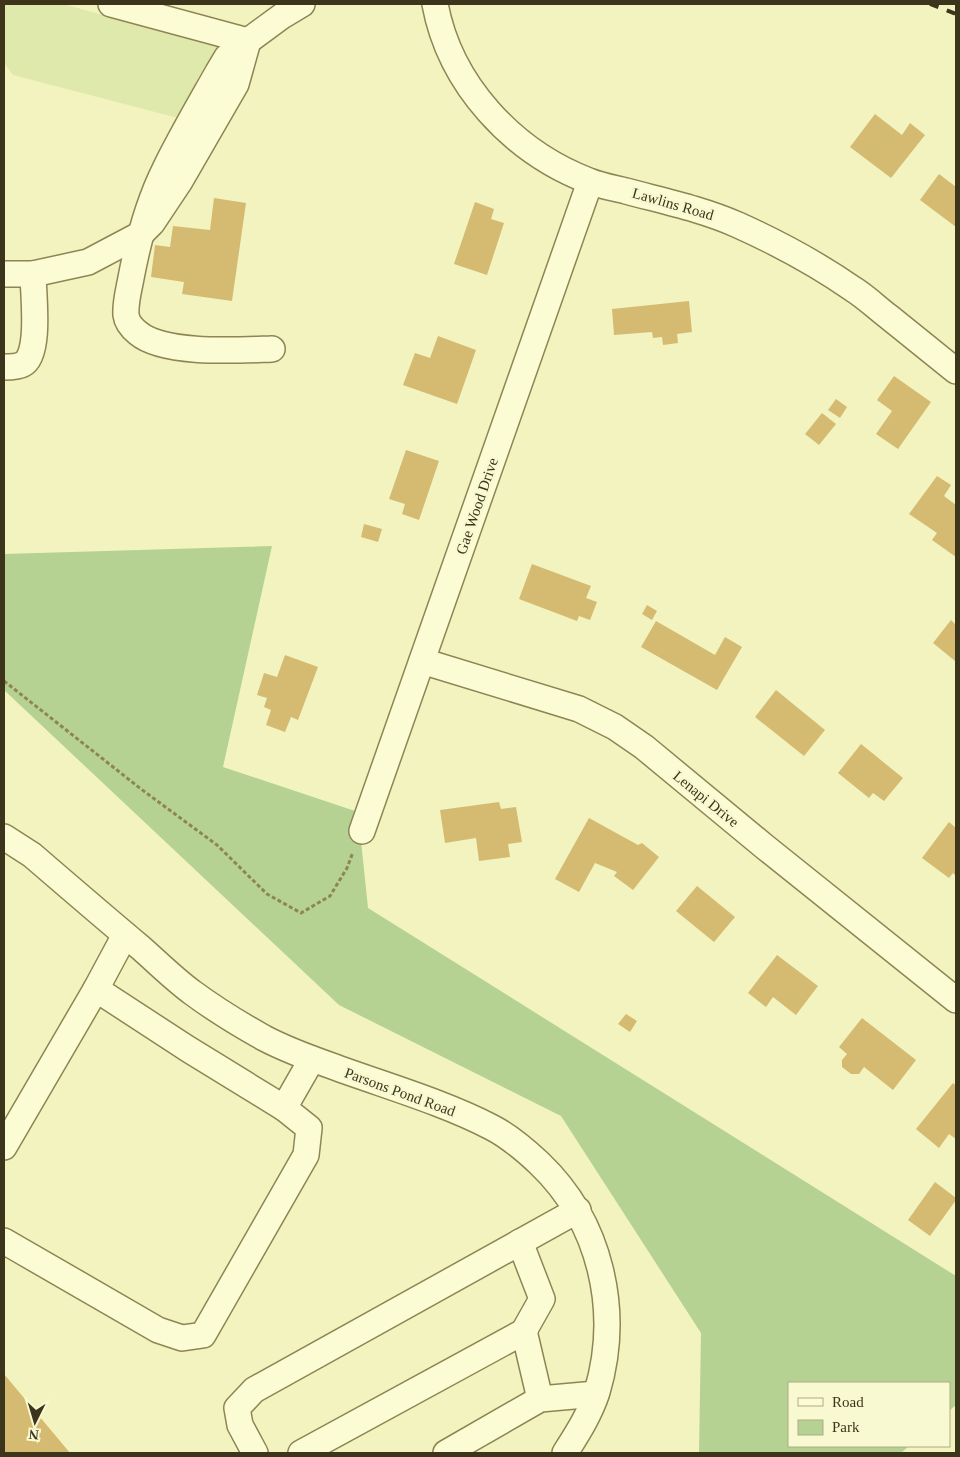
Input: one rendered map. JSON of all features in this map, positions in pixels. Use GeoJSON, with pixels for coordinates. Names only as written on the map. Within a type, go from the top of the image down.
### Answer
{"type":"FeatureCollection","features":[{"type":"Feature","properties":{"kind":"street"},"geometry":{"type":"LineString","coordinates":[[111,4],[248,41]]}},
{"type":"Feature","properties":{"kind":"street"},"geometry":{"type":"LineString","coordinates":[[272,349],[210,351],[154,343],[140,335],[129,324],[126,316],[129,287],[141,234],[152,200],[165,169],[218,72],[227,57],[298,4]]}},
{"type":"Feature","properties":{"kind":"street","name":"Lawlins Road"},"geometry":{"type":"LineString","coordinates":[[434,4],[450,53],[469,87],[496,120],[524,146],[557,167],[590,182],[702,211],[736,224],[797,254],[854,289],[956,371]]}},
{"type":"Feature","properties":{"kind":"street","name":"Gae Wood Drive"},"geometry":{"type":"LineString","coordinates":[[362,830],[590,182]]}},
{"type":"Feature","properties":{"kind":"street"},"geometry":{"type":"LineString","coordinates":[[4,274],[33,274],[88,262],[141,234]]}},
{"type":"Feature","properties":{"kind":"street"},"geometry":{"type":"LineString","coordinates":[[4,367],[23,365],[30,358],[34,343],[33,274]]}},
{"type":"Feature","properties":{"kind":"street","name":"Lenapi Drive"},"geometry":{"type":"LineString","coordinates":[[422,662],[579,709],[615,727],[644,747],[956,1000]]}},
{"type":"Feature","properties":{"kind":"street","name":"Parsons Pond Road"},"geometry":{"type":"LineString","coordinates":[[4,837],[32,855],[193,993],[232,1020],[268,1040],[312,1059],[457,1112],[492,1128],[522,1146],[553,1176],[578,1210],[594,1245],[604,1283],[607,1330],[605,1356],[596,1394],[582,1426],[565,1453]]}},
{"type":"Feature","properties":{"kind":"street"},"geometry":{"type":"LineString","coordinates":[[4,1147],[96,989],[125,935]]}},
{"type":"Feature","properties":{"kind":"street"},"geometry":{"type":"LineString","coordinates":[[4,1241],[158,1330],[182,1338],[203,1335],[306,1155],[308,1128],[284,1108],[96,989]]}},
{"type":"Feature","properties":{"kind":"street"},"geometry":{"type":"LineString","coordinates":[[284,1108],[312,1059]]}},
{"type":"Feature","properties":{"kind":"street"},"geometry":{"type":"LineString","coordinates":[[255,1453],[240,1425],[236,1408],[254,1390],[578,1210]]}},
{"type":"Feature","properties":{"kind":"street"},"geometry":{"type":"LineString","coordinates":[[301,1453],[525,1331],[542,1299],[520,1242]]}},
{"type":"Feature","properties":{"kind":"street"},"geometry":{"type":"LineString","coordinates":[[525,1331],[540,1399]]}},
{"type":"Feature","properties":{"kind":"street"},"geometry":{"type":"LineString","coordinates":[[446,1453],[540,1399],[596,1394]]}},
{"type":"Feature","properties":{"kind":"path"},"geometry":{"type":"LineString","coordinates":[[4,681],[217,845],[267,894],[301,913],[330,896],[347,868],[362,830]]}},
{"type":"Feature","properties":{"kind":"green space"},"geometry":{"type":"Polygon","coordinates":[[[4,4],[63,4],[220,47],[182,119],[13,75],[4,63],[4,4]]]}},
{"type":"Feature","properties":{"kind":"green space"},"geometry":{"type":"Polygon","coordinates":[[[272,546],[223,767],[358,812],[368,908],[956,1276],[956,1405],[950,1410],[950,1382],[788,1382],[788,1447],[908,1447],[901,1453],[699,1453],[701,1333],[561,1116],[339,1005],[4,690],[4,554],[272,546]]]}},
{"type":"Feature","properties":{"kind":"building"},"geometry":{"type":"Polygon","coordinates":[[[875,114],[902,135],[910,123],[925,135],[891,178],[850,147],[875,114]]]}},
{"type":"Feature","properties":{"kind":"building"},"geometry":{"type":"Polygon","coordinates":[[[939,174],[956,187],[956,227],[920,200],[939,174]]]}},
{"type":"Feature","properties":{"kind":"building"},"geometry":{"type":"Polygon","coordinates":[[[214,198],[246,203],[232,301],[182,294],[184,282],[151,277],[155,245],[170,247],[173,226],[210,230],[214,198]]]}},
{"type":"Feature","properties":{"kind":"building"},"geometry":{"type":"Polygon","coordinates":[[[475,202],[494,209],[491,219],[504,223],[487,275],[454,264],[475,202]]]}},
{"type":"Feature","properties":{"kind":"building"},"geometry":{"type":"Polygon","coordinates":[[[689,301],[692,332],[677,334],[678,343],[663,345],[662,337],[653,338],[652,332],[614,335],[612,309],[689,301]]]}},
{"type":"Feature","properties":{"kind":"building"},"geometry":{"type":"Polygon","coordinates":[[[438,336],[476,350],[457,404],[403,385],[415,353],[430,358],[438,336]]]}},
{"type":"Feature","properties":{"kind":"building"},"geometry":{"type":"Polygon","coordinates":[[[894,376],[931,402],[898,449],[876,434],[892,411],[877,400],[894,376]]]}},
{"type":"Feature","properties":{"kind":"building"},"geometry":{"type":"Polygon","coordinates":[[[836,399],[847,407],[840,418],[828,410],[836,399]]]}},
{"type":"Feature","properties":{"kind":"building"},"geometry":{"type":"Polygon","coordinates":[[[822,413],[836,424],[819,445],[805,434],[822,413]]]}},
{"type":"Feature","properties":{"kind":"building"},"geometry":{"type":"Polygon","coordinates":[[[406,450],[439,461],[419,520],[402,514],[405,504],[389,499],[406,450]]]}},
{"type":"Feature","properties":{"kind":"building"},"geometry":{"type":"Polygon","coordinates":[[[937,476],[951,485],[944,496],[956,505],[956,557],[932,540],[937,533],[909,514],[937,476]]]}},
{"type":"Feature","properties":{"kind":"building"},"geometry":{"type":"Polygon","coordinates":[[[364,524],[382,529],[378,542],[361,537],[364,524]]]}},
{"type":"Feature","properties":{"kind":"building"},"geometry":{"type":"Polygon","coordinates":[[[532,564],[591,586],[586,598],[597,602],[590,620],[579,616],[577,621],[519,599],[532,564]]]}},
{"type":"Feature","properties":{"kind":"building"},"geometry":{"type":"Polygon","coordinates":[[[647,605],[657,611],[652,620],[642,614],[647,605]]]}},
{"type":"Feature","properties":{"kind":"building"},"geometry":{"type":"Polygon","coordinates":[[[951,620],[956,625],[955,661],[933,643],[951,620]]]}},
{"type":"Feature","properties":{"kind":"building"},"geometry":{"type":"Polygon","coordinates":[[[656,621],[715,655],[725,637],[742,647],[717,690],[641,647],[656,621]]]}},
{"type":"Feature","properties":{"kind":"building"},"geometry":{"type":"Polygon","coordinates":[[[285,655],[318,667],[298,720],[291,717],[285,732],[266,725],[271,710],[264,707],[267,698],[257,695],[264,673],[277,677],[285,655]]]}},
{"type":"Feature","properties":{"kind":"building"},"geometry":{"type":"Polygon","coordinates":[[[776,690],[825,730],[804,756],[755,717],[776,690]]]}},
{"type":"Feature","properties":{"kind":"building"},"geometry":{"type":"Polygon","coordinates":[[[861,744],[903,778],[884,801],[873,793],[869,798],[838,773],[861,744]]]}},
{"type":"Feature","properties":{"kind":"building"},"geometry":{"type":"Polygon","coordinates":[[[499,802],[501,809],[516,807],[522,842],[508,844],[510,857],[479,861],[476,838],[445,843],[440,810],[499,802]]]}},
{"type":"Feature","properties":{"kind":"building"},"geometry":{"type":"Polygon","coordinates":[[[589,818],[638,845],[642,843],[659,857],[633,890],[614,876],[617,872],[595,863],[579,892],[555,879],[589,818]]]}},
{"type":"Feature","properties":{"kind":"building"},"geometry":{"type":"Polygon","coordinates":[[[949,822],[956,828],[956,876],[953,873],[949,878],[922,858],[949,822]]]}},
{"type":"Feature","properties":{"kind":"building"},"geometry":{"type":"Polygon","coordinates":[[[697,886],[735,917],[714,942],[676,911],[697,886]]]}},
{"type":"Feature","properties":{"kind":"building"},"geometry":{"type":"Polygon","coordinates":[[[777,955],[818,986],[796,1015],[773,997],[766,1007],[748,993],[777,955]]]}},
{"type":"Feature","properties":{"kind":"building"},"geometry":{"type":"Polygon","coordinates":[[[626,1014],[637,1021],[630,1032],[618,1024],[626,1014]]]}},
{"type":"Feature","properties":{"kind":"building"},"geometry":{"type":"Polygon","coordinates":[[[862,1018],[916,1060],[893,1090],[864,1067],[859,1074],[851,1074],[842,1067],[842,1060],[847,1054],[839,1047],[862,1018]]]}},
{"type":"Feature","properties":{"kind":"building"},"geometry":{"type":"Polygon","coordinates":[[[953,1083],[956,1086],[956,1139],[949,1134],[939,1148],[916,1129],[953,1083]]]}},
{"type":"Feature","properties":{"kind":"building"},"geometry":{"type":"Polygon","coordinates":[[[935,1182],[956,1198],[956,1200],[930,1236],[908,1220],[935,1182]]]}},
{"type":"Feature","properties":{"kind":"building"},"geometry":{"type":"Polygon","coordinates":[[[4,1374],[70,1453],[4,1453],[4,1374]]]}},
{"type":"Feature","properties":{"kind":"railway"},"geometry":{"type":"LineString","coordinates":[[930,4],[956,14]]}}]}
